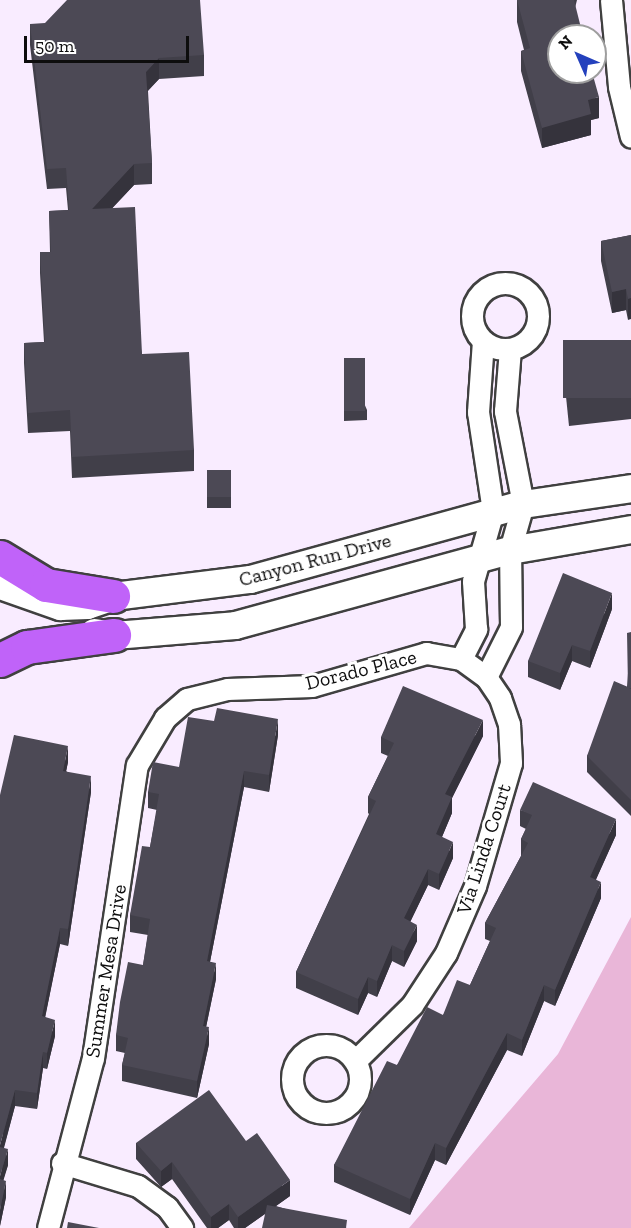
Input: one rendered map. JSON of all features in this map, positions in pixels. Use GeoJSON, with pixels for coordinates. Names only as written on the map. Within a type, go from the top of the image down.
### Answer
{"type":"FeatureCollection","features":[{"type":"Feature","properties":{"kind":"main road"},"geometry":{"type":"LineString","coordinates":[[0,557],[46,585],[113,596]]}},
{"type":"Feature","properties":{"kind":"main road"},"geometry":{"type":"LineString","coordinates":[[0,660],[27,647],[114,635]]}},
{"type":"Feature","properties":{"kind":"street"},"geometry":{"type":"LineString","coordinates":[[610,0],[619,87],[631,137]]}},
{"type":"Feature","properties":{"kind":"street"},"geometry":{"type":"LineString","coordinates":[[461,659],[476,629],[472,592],[487,534],[478,412],[483,342],[473,325],[477,298],[491,286],[516,284],[532,296],[538,317],[530,338],[510,349],[483,342]]}},
{"type":"Feature","properties":{"kind":"street"},"geometry":{"type":"LineString","coordinates":[[486,677],[511,627],[516,527],[506,411],[510,349]]}},
{"type":"Feature","properties":{"kind":"street","name":"Canyon Run Drive"},"geometry":{"type":"LineString","coordinates":[[0,585],[60,606],[113,596],[250,579],[487,534],[516,527],[631,488]]}},
{"type":"Feature","properties":{"kind":"street","name":"Canyon Run Drive"},"geometry":{"type":"LineString","coordinates":[[0,643],[47,628],[114,635],[235,625],[487,534],[516,527],[631,529]]}},
{"type":"Feature","properties":{"kind":"street","name":"Dorado Place"},"geometry":{"type":"LineString","coordinates":[[165,718],[187,699],[227,689],[312,686],[426,653],[461,659],[486,677]]}},
{"type":"Feature","properties":{"kind":"street","name":"Via Linda Court"},"geometry":{"type":"LineString","coordinates":[[355,1062],[412,1005],[446,953],[475,886],[511,763],[509,724],[486,677]]}},
{"type":"Feature","properties":{"kind":"street","name":"Summer Mesa Drive"},"geometry":{"type":"LineString","coordinates":[[48,1228],[62,1163],[93,1058],[137,765],[165,718]]}},
{"type":"Feature","properties":{"kind":"street"},"geometry":{"type":"LineString","coordinates":[[62,1163],[138,1185],[167,1207],[182,1228]]}},
{"type":"Feature","properties":{"kind":"shaded area"},"geometry":{"type":"Polygon","coordinates":[[[631,917],[631,1228],[409,1228],[558,1054],[631,917]]]}},
{"type":"Feature","properties":{"kind":"building"},"geometry":{"type":"Polygon","coordinates":[[[67,0],[200,0],[204,55],[159,58],[146,72],[152,163],[134,164],[92,209],[135,207],[142,354],[189,352],[194,450],[72,457],[70,410],[28,413],[24,343],[45,342],[40,252],[51,252],[49,211],[69,210],[66,168],[47,169],[30,24],[45,23],[67,0]]]}},
{"type":"Feature","properties":{"kind":"building"},"geometry":{"type":"Polygon","coordinates":[[[517,0],[574,0],[580,24],[547,24],[547,84],[595,84],[599,97],[588,100],[591,114],[542,128],[521,51],[530,48],[517,0]]]}},
{"type":"Feature","properties":{"kind":"building"},"geometry":{"type":"Polygon","coordinates":[[[631,235],[631,298],[628,299],[626,289],[612,292],[601,241],[631,235]]]}},
{"type":"Feature","properties":{"kind":"building"},"geometry":{"type":"Polygon","coordinates":[[[563,340],[631,340],[631,398],[563,398],[563,340]]]}},
{"type":"Feature","properties":{"kind":"building"},"geometry":{"type":"Polygon","coordinates":[[[344,358],[365,358],[365,411],[344,411],[344,358]]]}},
{"type":"Feature","properties":{"kind":"building"},"geometry":{"type":"Polygon","coordinates":[[[207,470],[231,470],[231,497],[207,497],[207,470]]]}},
{"type":"Feature","properties":{"kind":"building"},"geometry":{"type":"Polygon","coordinates":[[[563,573],[612,593],[590,651],[572,645],[560,673],[528,661],[563,573]]]}},
{"type":"Feature","properties":{"kind":"building"},"geometry":{"type":"Polygon","coordinates":[[[631,632],[631,688],[629,688],[631,689],[631,800],[587,756],[614,681],[628,687],[627,633],[631,632]]]}},
{"type":"Feature","properties":{"kind":"building"},"geometry":{"type":"Polygon","coordinates":[[[403,686],[483,720],[445,794],[452,797],[436,834],[453,842],[439,874],[428,869],[404,918],[417,925],[404,951],[392,945],[377,981],[368,977],[358,999],[296,972],[376,801],[368,797],[394,743],[381,737],[403,686]]]}},
{"type":"Feature","properties":{"kind":"building"},"geometry":{"type":"Polygon","coordinates":[[[217,708],[278,719],[269,775],[244,771],[207,961],[216,963],[203,1026],[209,1027],[197,1081],[122,1065],[128,1038],[116,1035],[128,962],[143,965],[150,919],[130,915],[142,846],[150,847],[159,794],[148,792],[153,762],[179,767],[188,717],[214,721],[217,708]]]}},
{"type":"Feature","properties":{"kind":"building"},"geometry":{"type":"Polygon","coordinates":[[[14,735],[68,746],[63,771],[91,776],[68,929],[60,928],[42,1016],[55,1020],[47,1053],[43,1052],[37,1093],[15,1090],[0,1145],[0,795],[14,735]]]}},
{"type":"Feature","properties":{"kind":"building"},"geometry":{"type":"Polygon","coordinates":[[[533,782],[616,819],[590,877],[601,882],[555,990],[544,985],[522,1040],[507,1033],[446,1148],[435,1143],[410,1199],[334,1165],[387,1061],[397,1065],[427,1007],[443,1015],[457,980],[470,985],[496,928],[485,923],[528,843],[521,839],[532,815],[520,810],[533,782]]]}},
{"type":"Feature","properties":{"kind":"building"},"geometry":{"type":"Polygon","coordinates":[[[209,1090],[246,1141],[257,1133],[290,1180],[238,1217],[229,1204],[211,1217],[172,1162],[161,1171],[136,1143],[209,1090]]]}},
{"type":"Feature","properties":{"kind":"building"},"geometry":{"type":"Polygon","coordinates":[[[0,1147],[8,1149],[0,1176],[0,1147]]]}},
{"type":"Feature","properties":{"kind":"building"},"geometry":{"type":"Polygon","coordinates":[[[0,1179],[6,1181],[0,1210],[0,1179]]]}},
{"type":"Feature","properties":{"kind":"building"},"geometry":{"type":"Polygon","coordinates":[[[267,1205],[347,1220],[346,1228],[262,1228],[267,1205]]]}},
{"type":"Feature","properties":{"kind":"building"},"geometry":{"type":"Polygon","coordinates":[[[68,1222],[99,1228],[67,1228],[68,1222]]]}}]}
